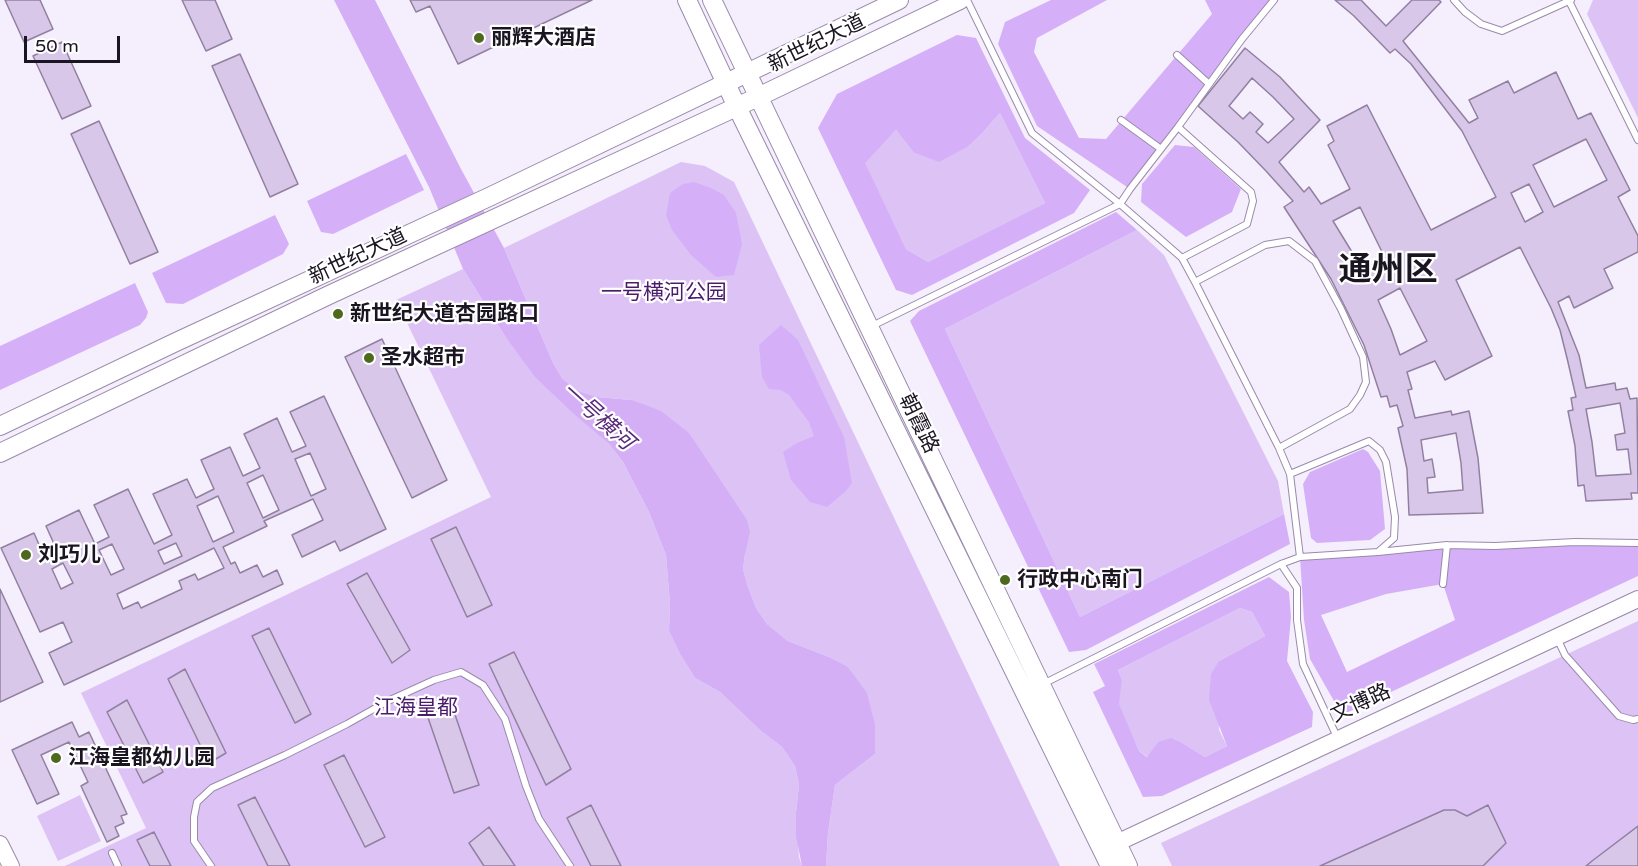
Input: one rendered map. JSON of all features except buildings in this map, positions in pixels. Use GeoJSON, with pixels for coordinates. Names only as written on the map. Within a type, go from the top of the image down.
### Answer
{"type":"FeatureCollection","features":[{"type":"Feature","properties":{"kind":"main road","name":"朝霞路"},"geometry":{"type":"LineString","coordinates":[[687,0],[737,107],[1110,853],[1128,866]]}},
{"type":"Feature","properties":{"kind":"main road","name":"朝霞路"},"geometry":{"type":"LineString","coordinates":[[712,0],[1041,685],[1110,853]]}},
{"type":"Feature","properties":{"kind":"main road","name":"新世纪大道"},"geometry":{"type":"LineString","coordinates":[[0,426],[489,197],[899,0]]}},
{"type":"Feature","properties":{"kind":"main road","name":"新世纪大道"},"geometry":{"type":"LineString","coordinates":[[0,453],[329,295],[737,107],[960,0]]}},
{"type":"Feature","properties":{"kind":"street","name":"文博路"},"geometry":{"type":"LineString","coordinates":[[1110,853],[1338,740],[1638,599]]}},
{"type":"Feature","properties":{"kind":"street"},"geometry":{"type":"LineString","coordinates":[[0,844],[11,866]]}},
{"type":"Feature","properties":{"kind":"lane"},"geometry":{"type":"LineString","coordinates":[[967,0],[1032,133],[1182,258],[1290,474],[1300,557]]}},
{"type":"Feature","properties":{"kind":"lane"},"geometry":{"type":"LineString","coordinates":[[869,328],[1120,204],[1242,39],[1274,0]]}},
{"type":"Feature","properties":{"kind":"lane"},"geometry":{"type":"LineString","coordinates":[[1454,0],[1481,24],[1502,31],[1570,0],[1638,140]]}},
{"type":"Feature","properties":{"kind":"lane"},"geometry":{"type":"LineString","coordinates":[[1177,55],[1209,83]]}},
{"type":"Feature","properties":{"kind":"lane"},"geometry":{"type":"LineString","coordinates":[[1121,120],[1161,149]]}},
{"type":"Feature","properties":{"kind":"lane"},"geometry":{"type":"LineString","coordinates":[[1178,127],[1251,192],[1253,201],[1247,224],[1182,258]]}},
{"type":"Feature","properties":{"kind":"lane"},"geometry":{"type":"LineString","coordinates":[[1195,282],[1265,245],[1289,241],[1315,261],[1341,309],[1363,357],[1366,382],[1350,409],[1279,448]]}},
{"type":"Feature","properties":{"kind":"lane"},"geometry":{"type":"LineString","coordinates":[[1290,474],[1369,441],[1380,450],[1386,462],[1395,517],[1394,538],[1378,552]]}},
{"type":"Feature","properties":{"kind":"lane"},"geometry":{"type":"LineString","coordinates":[[1041,685],[1281,564],[1300,557],[1447,545],[1638,543]]}},
{"type":"Feature","properties":{"kind":"lane"},"geometry":{"type":"LineString","coordinates":[[1443,584],[1447,545]]}},
{"type":"Feature","properties":{"kind":"lane"},"geometry":{"type":"LineString","coordinates":[[1281,564],[1297,588],[1297,620],[1303,664],[1338,740]]}},
{"type":"Feature","properties":{"kind":"lane"},"geometry":{"type":"LineString","coordinates":[[1557,637],[1565,656],[1619,716],[1638,719]]}},
{"type":"Feature","properties":{"kind":"lane"},"geometry":{"type":"LineString","coordinates":[[211,866],[194,841],[194,817],[197,802],[212,788],[316,740],[388,701],[434,680],[461,672],[483,685],[505,719],[539,819],[567,865]]}},
{"type":"Feature","properties":{"kind":"lane"},"geometry":{"type":"LineString","coordinates":[[112,853],[118,866]]}},
{"type":"Feature","properties":{"kind":"green space"},"geometry":{"type":"Polygon","coordinates":[[[1593,0],[1638,0],[1638,118],[1587,14],[1593,0]]]}},
{"type":"Feature","properties":{"kind":"green space"},"geometry":{"type":"Polygon","coordinates":[[[1000,113],[1045,203],[928,262],[906,249],[864,163],[896,130],[913,152],[984,131],[1000,113]]]}},
{"type":"Feature","properties":{"kind":"green space","name":"一号横河公园"},"geometry":{"type":"Polygon","coordinates":[[[681,162],[705,166],[734,182],[1060,866],[826,866],[835,785],[875,754],[847,666],[788,641],[767,624],[756,608],[748,587],[743,569],[745,554],[632,400],[597,397],[576,390],[562,378],[553,363],[504,248],[681,162]]]}},
{"type":"Feature","properties":{"kind":"green space"},"geometry":{"type":"Polygon","coordinates":[[[1137,230],[1164,255],[1278,481],[1284,514],[1080,617],[945,329],[1137,230]]]}},
{"type":"Feature","properties":{"kind":"green space","name":"江海皇都"},"geometry":{"type":"Polygon","coordinates":[[[463,269],[505,336],[561,401],[609,444],[623,462],[649,512],[666,555],[670,604],[669,631],[680,654],[695,678],[720,692],[761,731],[782,747],[795,766],[799,785],[796,812],[799,857],[802,866],[65,866],[146,828],[81,693],[491,497],[396,300],[463,269]]]}},
{"type":"Feature","properties":{"kind":"green space"},"geometry":{"type":"Polygon","coordinates":[[[1240,608],[1252,612],[1265,636],[1219,661],[1219,730],[1227,746],[1205,757],[1184,744],[1158,742],[1148,757],[1139,751],[1118,704],[1122,680],[1118,670],[1240,608]]]}},
{"type":"Feature","properties":{"kind":"green space"},"geometry":{"type":"Polygon","coordinates":[[[1638,621],[1638,866],[1172,866],[1161,843],[1638,621]]]}},
{"type":"Feature","properties":{"kind":"green space"},"geometry":{"type":"Polygon","coordinates":[[[80,795],[101,841],[58,861],[37,816],[80,795]]]}},
{"type":"Feature","properties":{"kind":"shaded area"},"geometry":{"type":"Polygon","coordinates":[[[1051,0],[1107,0],[1037,38],[1034,52],[1079,138],[1106,139],[1212,14],[1205,0],[1275,0],[1130,189],[1037,126],[998,44],[1005,22],[1051,0]]]}},
{"type":"Feature","properties":{"kind":"shaded area"},"geometry":{"type":"Polygon","coordinates":[[[957,35],[976,38],[1025,138],[1090,190],[1074,213],[912,295],[896,290],[818,128],[837,94],[957,35]],[[1000,113],[967,147],[939,162],[913,152],[896,130],[865,163],[906,249],[928,262],[1045,203],[1000,113]]]}},
{"type":"Feature","properties":{"kind":"shaded area"},"geometry":{"type":"Polygon","coordinates":[[[1175,145],[1194,147],[1241,189],[1232,212],[1186,237],[1141,202],[1142,184],[1175,145]]]}},
{"type":"Feature","properties":{"kind":"shaded area"},"geometry":{"type":"Polygon","coordinates":[[[406,154],[424,190],[333,234],[321,232],[307,201],[406,154]]]}},
{"type":"Feature","properties":{"kind":"shaded area"},"geometry":{"type":"Polygon","coordinates":[[[694,182],[724,195],[736,213],[742,244],[734,275],[716,277],[691,255],[672,230],[666,215],[670,193],[683,184],[694,182]]]}},
{"type":"Feature","properties":{"kind":"shaded area"},"geometry":{"type":"Polygon","coordinates":[[[1116,212],[1137,230],[945,329],[1080,617],[1284,514],[1290,544],[1086,650],[1069,652],[910,321],[919,311],[1116,212]]]}},
{"type":"Feature","properties":{"kind":"shaded area"},"geometry":{"type":"Polygon","coordinates":[[[275,215],[289,244],[283,254],[183,304],[166,303],[152,273],[275,215]]]}},
{"type":"Feature","properties":{"kind":"shaded area"},"geometry":{"type":"Polygon","coordinates":[[[135,283],[148,312],[140,325],[0,390],[0,346],[135,283]]]}},
{"type":"Feature","properties":{"kind":"shaded area"},"geometry":{"type":"Polygon","coordinates":[[[781,325],[798,340],[844,437],[852,483],[827,507],[810,502],[791,480],[783,452],[814,436],[809,422],[789,395],[781,390],[769,389],[762,377],[759,345],[781,325]]]}},
{"type":"Feature","properties":{"kind":"shaded area"},"geometry":{"type":"Polygon","coordinates":[[[1363,449],[1368,452],[1380,471],[1385,529],[1370,540],[1317,543],[1311,538],[1303,484],[1310,472],[1363,449]]]}},
{"type":"Feature","properties":{"kind":"shaded area"},"geometry":{"type":"Polygon","coordinates":[[[1638,543],[1638,576],[1342,715],[1310,659],[1304,620],[1300,557],[1447,545],[1638,543]],[[1443,584],[1386,594],[1321,615],[1347,672],[1455,620],[1443,584]]]}},
{"type":"Feature","properties":{"kind":"shaded area"},"geometry":{"type":"Polygon","coordinates":[[[1269,577],[1289,592],[1291,617],[1287,661],[1313,712],[1312,727],[1162,796],[1143,797],[1093,692],[1105,686],[1094,664],[1269,577]],[[1240,608],[1118,670],[1122,680],[1119,704],[1139,751],[1147,757],[1158,742],[1171,738],[1205,757],[1227,746],[1209,700],[1211,674],[1219,661],[1265,636],[1252,612],[1240,608]]]}},
{"type":"Feature","properties":{"kind":"water","name":"一号横河"},"geometry":{"type":"Polygon","coordinates":[[[334,0],[375,0],[504,248],[553,363],[562,378],[576,390],[597,397],[632,400],[661,411],[689,433],[747,520],[750,532],[743,569],[756,608],[767,624],[788,641],[847,666],[867,693],[875,725],[875,754],[835,785],[826,866],[802,866],[796,836],[799,785],[795,766],[782,747],[761,731],[720,692],[695,678],[680,654],[669,631],[670,604],[666,555],[649,512],[623,462],[609,444],[535,377],[505,336],[463,269],[429,187],[334,0]]]}},
{"type":"Feature","properties":{"kind":"place","name":"丽辉大酒店"},"geometry":{"type":"Point","coordinates":[479,38]}},
{"type":"Feature","properties":{"kind":"place","name":"新世纪大道杏园路口"},"geometry":{"type":"Point","coordinates":[338,314]}},
{"type":"Feature","properties":{"kind":"place","name":"圣水超市"},"geometry":{"type":"Point","coordinates":[369,358]}},
{"type":"Feature","properties":{"kind":"place","name":"刘巧儿"},"geometry":{"type":"Point","coordinates":[26,555]}},
{"type":"Feature","properties":{"kind":"place","name":"行政中心南门"},"geometry":{"type":"Point","coordinates":[1005,580]}},
{"type":"Feature","properties":{"kind":"place","name":"江海皇都幼儿园"},"geometry":{"type":"Point","coordinates":[56,758]}},
{"type":"Feature","properties":{"kind":"district","name":"通州区"},"geometry":{"type":"Point","coordinates":[1388,271]}}]}
